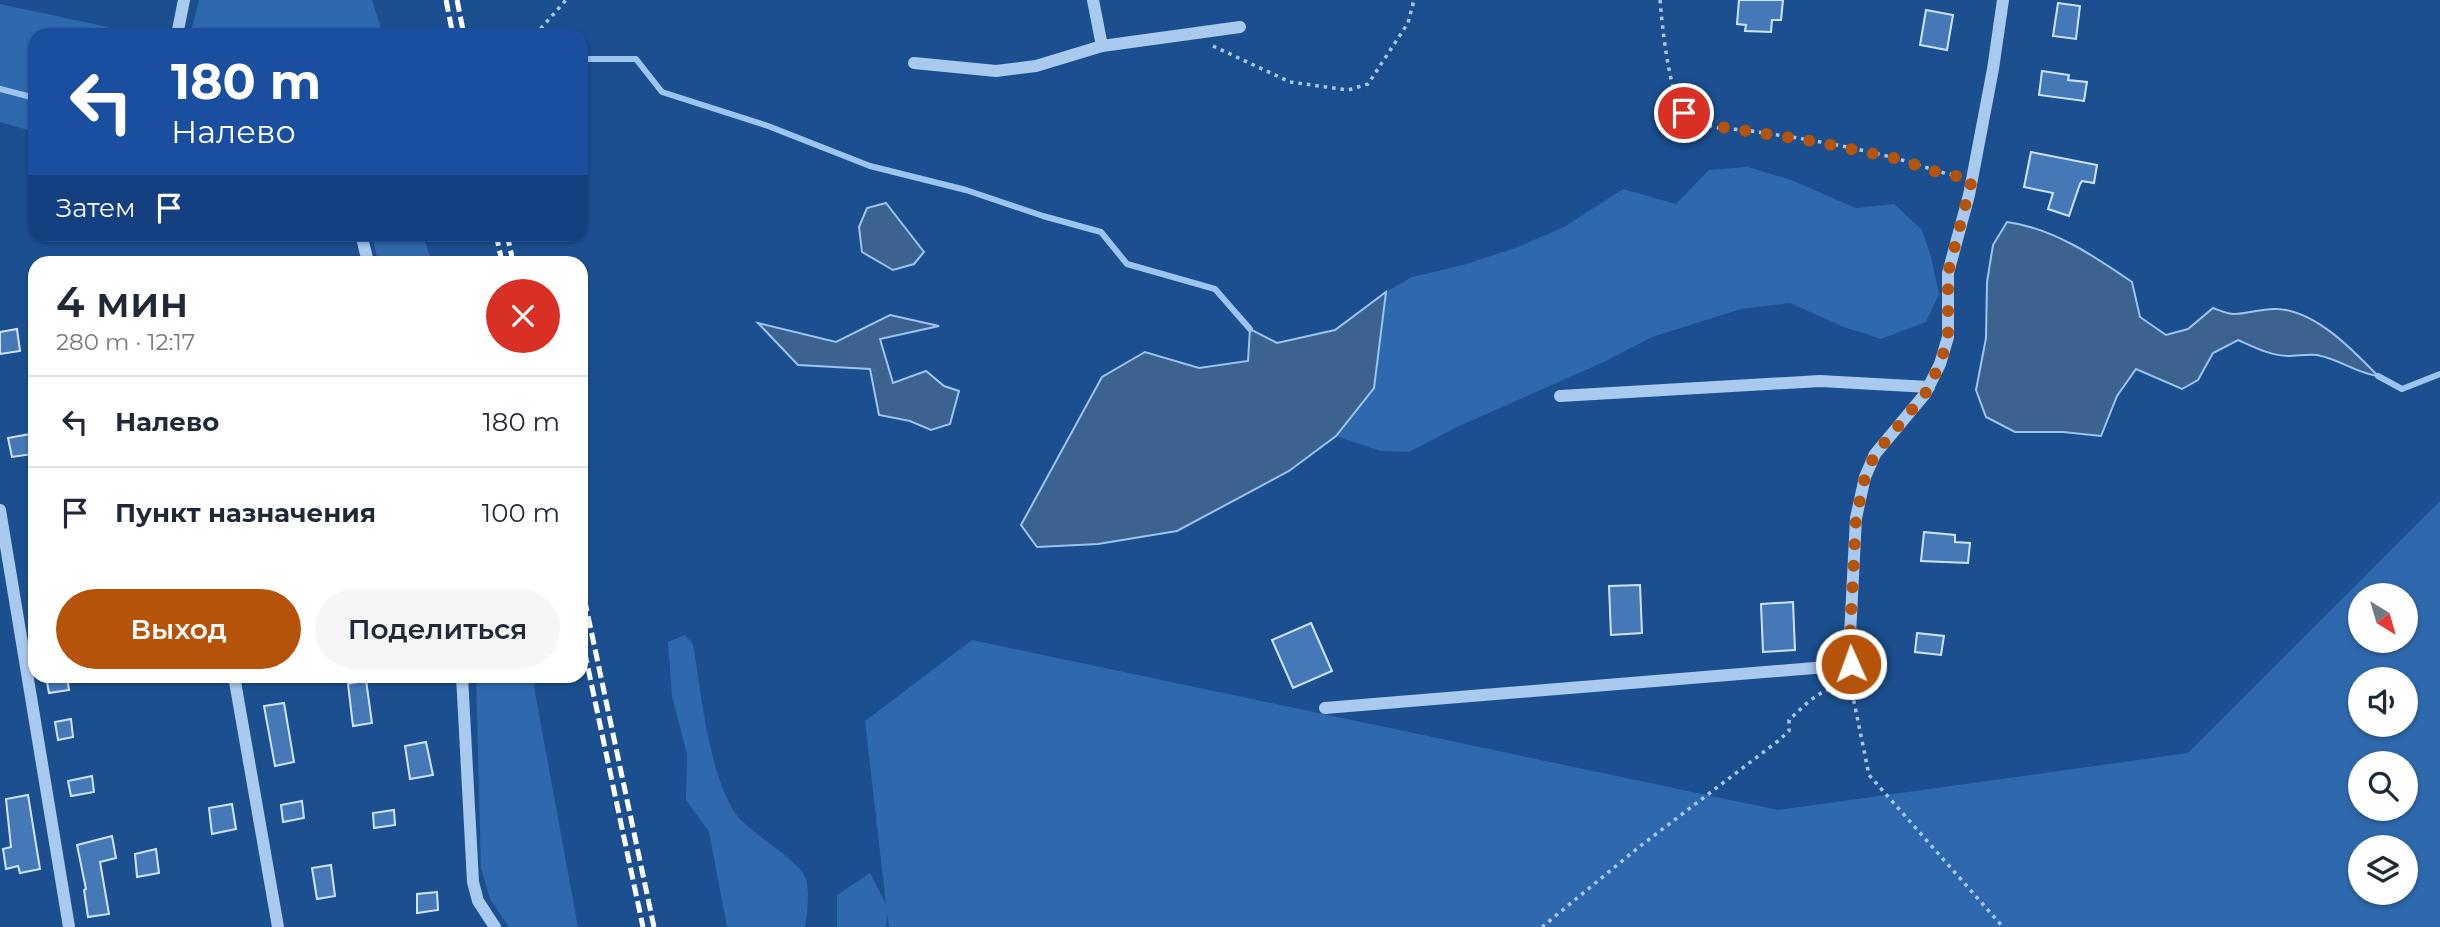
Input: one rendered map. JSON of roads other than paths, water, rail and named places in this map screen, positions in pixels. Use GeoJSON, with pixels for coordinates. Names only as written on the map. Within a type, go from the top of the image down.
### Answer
{"type":"FeatureCollection","features":[{"type":"Feature","properties":{"kind":"street"},"geometry":{"type":"LineString","coordinates":[[178,28],[184,0]]}},
{"type":"Feature","properties":{"kind":"street"},"geometry":{"type":"LineString","coordinates":[[1093,0],[1102,46]]}},
{"type":"Feature","properties":{"kind":"street"},"geometry":{"type":"LineString","coordinates":[[1851,684],[1850,635],[1856,518],[1865,477],[1875,454],[1925,394],[1940,364],[1948,337],[1948,273],[1972,179],[2003,0]]}},
{"type":"Feature","properties":{"kind":"street"},"geometry":{"type":"LineString","coordinates":[[914,63],[996,71],[1036,66],[1102,46],[1240,27]]}},
{"type":"Feature","properties":{"kind":"street"},"geometry":{"type":"LineString","coordinates":[[1560,396],[1820,381],[1929,387]]}},
{"type":"Feature","properties":{"kind":"street"},"geometry":{"type":"LineString","coordinates":[[0,510],[28,679]]}},
{"type":"Feature","properties":{"kind":"street"},"geometry":{"type":"LineString","coordinates":[[1325,708],[1851,664]]}},
{"type":"Feature","properties":{"kind":"street"},"geometry":{"type":"LineString","coordinates":[[29,683],[69,927]]}},
{"type":"Feature","properties":{"kind":"street"},"geometry":{"type":"LineString","coordinates":[[234,683],[278,927]]}},
{"type":"Feature","properties":{"kind":"street"},"geometry":{"type":"LineString","coordinates":[[462,683],[473,882],[478,901],[495,927]]}},
{"type":"Feature","properties":{"kind":"waterway"},"geometry":{"type":"LineString","coordinates":[[588,59],[636,59],[662,92],[768,126],[870,166],[966,190],[1101,232],[1127,264],[1215,289],[1250,329]]}},
{"type":"Feature","properties":{"kind":"waterway"},"geometry":{"type":"LineString","coordinates":[[0,89],[28,96]]}},
{"type":"Feature","properties":{"kind":"waterway"},"geometry":{"type":"LineString","coordinates":[[2378,376],[2402,389],[2440,374]]}},
{"type":"Feature","properties":{"kind":"railway"},"geometry":{"type":"LineString","coordinates":[[446,0],[452,28]]}},
{"type":"Feature","properties":{"kind":"railway"},"geometry":{"type":"LineString","coordinates":[[457,0],[463,28]]}},
{"type":"Feature","properties":{"kind":"railway"},"geometry":{"type":"LineString","coordinates":[[498,242],[501,256]]}},
{"type":"Feature","properties":{"kind":"railway"},"geometry":{"type":"LineString","coordinates":[[509,242],[512,256]]}},
{"type":"Feature","properties":{"kind":"railway"},"geometry":{"type":"LineString","coordinates":[[588,616],[654,927]]}},
{"type":"Feature","properties":{"kind":"railway"},"geometry":{"type":"LineString","coordinates":[[588,668],[643,927]]}}]}
